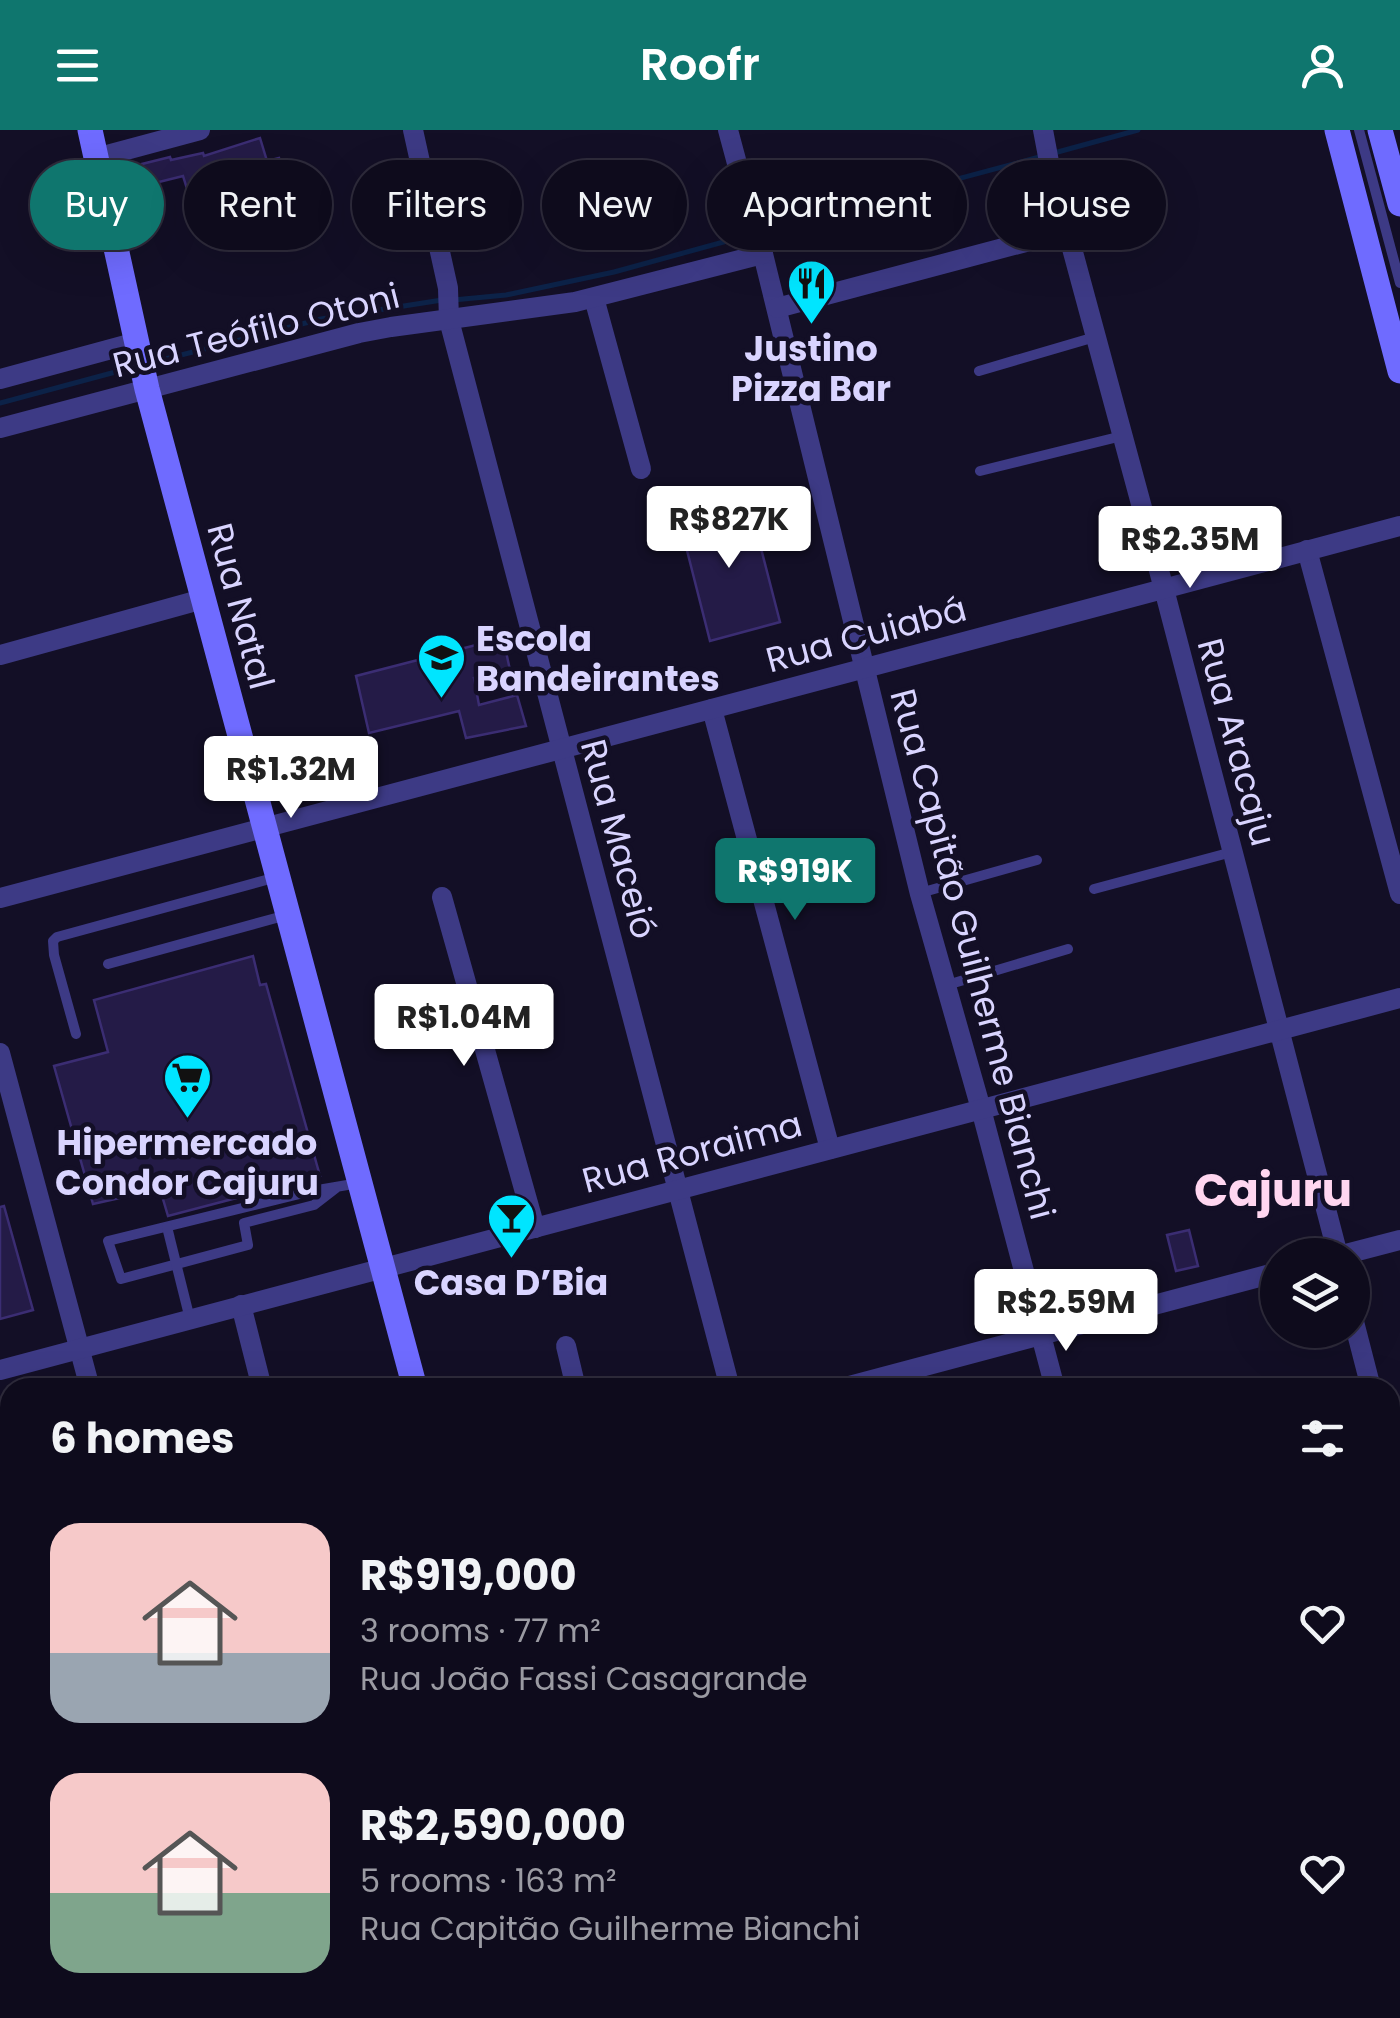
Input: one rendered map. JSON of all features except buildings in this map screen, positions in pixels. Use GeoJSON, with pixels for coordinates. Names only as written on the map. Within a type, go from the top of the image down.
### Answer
{"type":"FeatureCollection","features":[{"type":"Feature","properties":{"kind":"street","name":"Rua Natal"},"geometry":{"type":"LineString","coordinates":[[90,130],[147,389],[288,914],[348,1185],[383,1268],[412,1378]]}},
{"type":"Feature","properties":{"kind":"street"},"geometry":{"type":"LineString","coordinates":[[96,158],[200,130]]}},
{"type":"Feature","properties":{"kind":"street","name":"Rua Maceió"},"geometry":{"type":"LineString","coordinates":[[414,130],[448,288],[449,320],[727,1378]]}},
{"type":"Feature","properties":{"kind":"street","name":"Rua Capitão Guilherme Bianchi"},"geometry":{"type":"LineString","coordinates":[[728,130],[736,160]]}},
{"type":"Feature","properties":{"kind":"street"},"geometry":{"type":"LineString","coordinates":[[1337,130],[1400,371]]}},
{"type":"Feature","properties":{"kind":"street"},"geometry":{"type":"LineString","coordinates":[[1380,130],[1400,204]]}},
{"type":"Feature","properties":{"kind":"street","name":"Rua Teófilo Otoni"},"geometry":{"type":"LineString","coordinates":[[0,428],[359,334],[594,298],[730,250]]}},
{"type":"Feature","properties":{"kind":"street","name":"Rua Capitão Guilherme Bianchi"},"geometry":{"type":"LineString","coordinates":[[761,250],[920,894],[1053,1378]]}},
{"type":"Feature","properties":{"kind":"street"},"geometry":{"type":"LineString","coordinates":[[776,308],[996,250]]}},
{"type":"Feature","properties":{"kind":"street","name":"Rua Aracaju"},"geometry":{"type":"LineString","coordinates":[[1073,250],[1335,1238]]}},
{"type":"Feature","properties":{"kind":"street"},"geometry":{"type":"LineString","coordinates":[[594,298],[642,470]]}},
{"type":"Feature","properties":{"kind":"street","name":"Rua Teófilo Otoni"},"geometry":{"type":"LineString","coordinates":[[0,379],[137,342]]}},
{"type":"Feature","properties":{"kind":"street","name":"Rua Cuiabá"},"geometry":{"type":"LineString","coordinates":[[0,898],[1400,526]]}},
{"type":"Feature","properties":{"kind":"street"},"geometry":{"type":"LineString","coordinates":[[1307,550],[1400,894]]}},
{"type":"Feature","properties":{"kind":"street"},"geometry":{"type":"LineString","coordinates":[[0,655],[203,600]]}},
{"type":"Feature","properties":{"kind":"street"},"geometry":{"type":"LineString","coordinates":[[712,709],[830,1149]]}},
{"type":"Feature","properties":{"kind":"street"},"geometry":{"type":"LineString","coordinates":[[442,897],[534,1228]]}},
{"type":"Feature","properties":{"kind":"street","name":"Rua Roraima"},"geometry":{"type":"LineString","coordinates":[[0,1370],[1400,998]]}},
{"type":"Feature","properties":{"kind":"street"},"geometry":{"type":"LineString","coordinates":[[0,1053],[88,1378]]}},
{"type":"Feature","properties":{"kind":"street"},"geometry":{"type":"LineString","coordinates":[[1370,1248],[1400,1240]]}},
{"type":"Feature","properties":{"kind":"street"},"geometry":{"type":"LineString","coordinates":[[880,1378],[1260,1277]]}},
{"type":"Feature","properties":{"kind":"street"},"geometry":{"type":"LineString","coordinates":[[241,1306],[259,1378]]}},
{"type":"Feature","properties":{"kind":"street"},"geometry":{"type":"LineString","coordinates":[[566,1346],[574,1378]]}},
{"type":"Feature","properties":{"kind":"street"},"geometry":{"type":"LineString","coordinates":[[1361,1348],[1368,1378]]}},
{"type":"Feature","properties":{"kind":"lane"},"geometry":{"type":"LineString","coordinates":[[1359,130],[1400,283]]}},
{"type":"Feature","properties":{"kind":"lane"},"geometry":{"type":"LineString","coordinates":[[978,372],[1095,337]]}},
{"type":"Feature","properties":{"kind":"lane"},"geometry":{"type":"LineString","coordinates":[[980,471],[1122,436]]}},
{"type":"Feature","properties":{"kind":"lane"},"geometry":{"type":"LineString","coordinates":[[1094,889],[1232,852]]}},
{"type":"Feature","properties":{"kind":"lane"},"geometry":{"type":"LineString","coordinates":[[920,894],[1038,860]]}},
{"type":"Feature","properties":{"kind":"lane"},"geometry":{"type":"LineString","coordinates":[[76,1034],[54,956],[56,937],[278,877]]}},
{"type":"Feature","properties":{"kind":"lane"},"geometry":{"type":"LineString","coordinates":[[108,964],[288,914]]}},
{"type":"Feature","properties":{"kind":"lane"},"geometry":{"type":"LineString","coordinates":[[946,985],[1068,949]]}},
{"type":"Feature","properties":{"kind":"lane"},"geometry":{"type":"LineString","coordinates":[[348,1185],[314,1205],[244,1223],[248,1245],[121,1280],[108,1241],[312,1192],[348,1185]]}},
{"type":"Feature","properties":{"kind":"lane"},"geometry":{"type":"LineString","coordinates":[[167,1227],[190,1319]]}},
{"type":"Feature","properties":{"kind":"waterway"},"geometry":{"type":"LineString","coordinates":[[1054,153],[1138,130]]}},
{"type":"Feature","properties":{"kind":"waterway"},"geometry":{"type":"LineString","coordinates":[[967,176],[1043,156]]}},
{"type":"Feature","properties":{"kind":"waterway"},"geometry":{"type":"LineString","coordinates":[[453,300],[506,295],[707,247]]}},
{"type":"Feature","properties":{"kind":"waterway"},"geometry":{"type":"LineString","coordinates":[[150,363],[321,319],[442,300]]}},
{"type":"Feature","properties":{"kind":"waterway"},"geometry":{"type":"LineString","coordinates":[[0,403],[134,367]]}},
{"type":"Feature","properties":{"kind":"place","name":"Justino Pizza Bar"},"geometry":{"type":"Point","coordinates":[811,326]}},
{"type":"Feature","properties":{"kind":"place","name":"Escola Bandeirantes"},"geometry":{"type":"Point","coordinates":[441,700]}},
{"type":"Feature","properties":{"kind":"place","name":"Hipermercado Condor Cajuru"},"geometry":{"type":"Point","coordinates":[187,1120]}},
{"type":"Feature","properties":{"kind":"place","name":"Casa D’Bia"},"geometry":{"type":"Point","coordinates":[511,1260]}},
{"type":"Feature","properties":{"kind":"district","name":"Cajuru"},"geometry":{"type":"Point","coordinates":[1273,1190]}}]}
